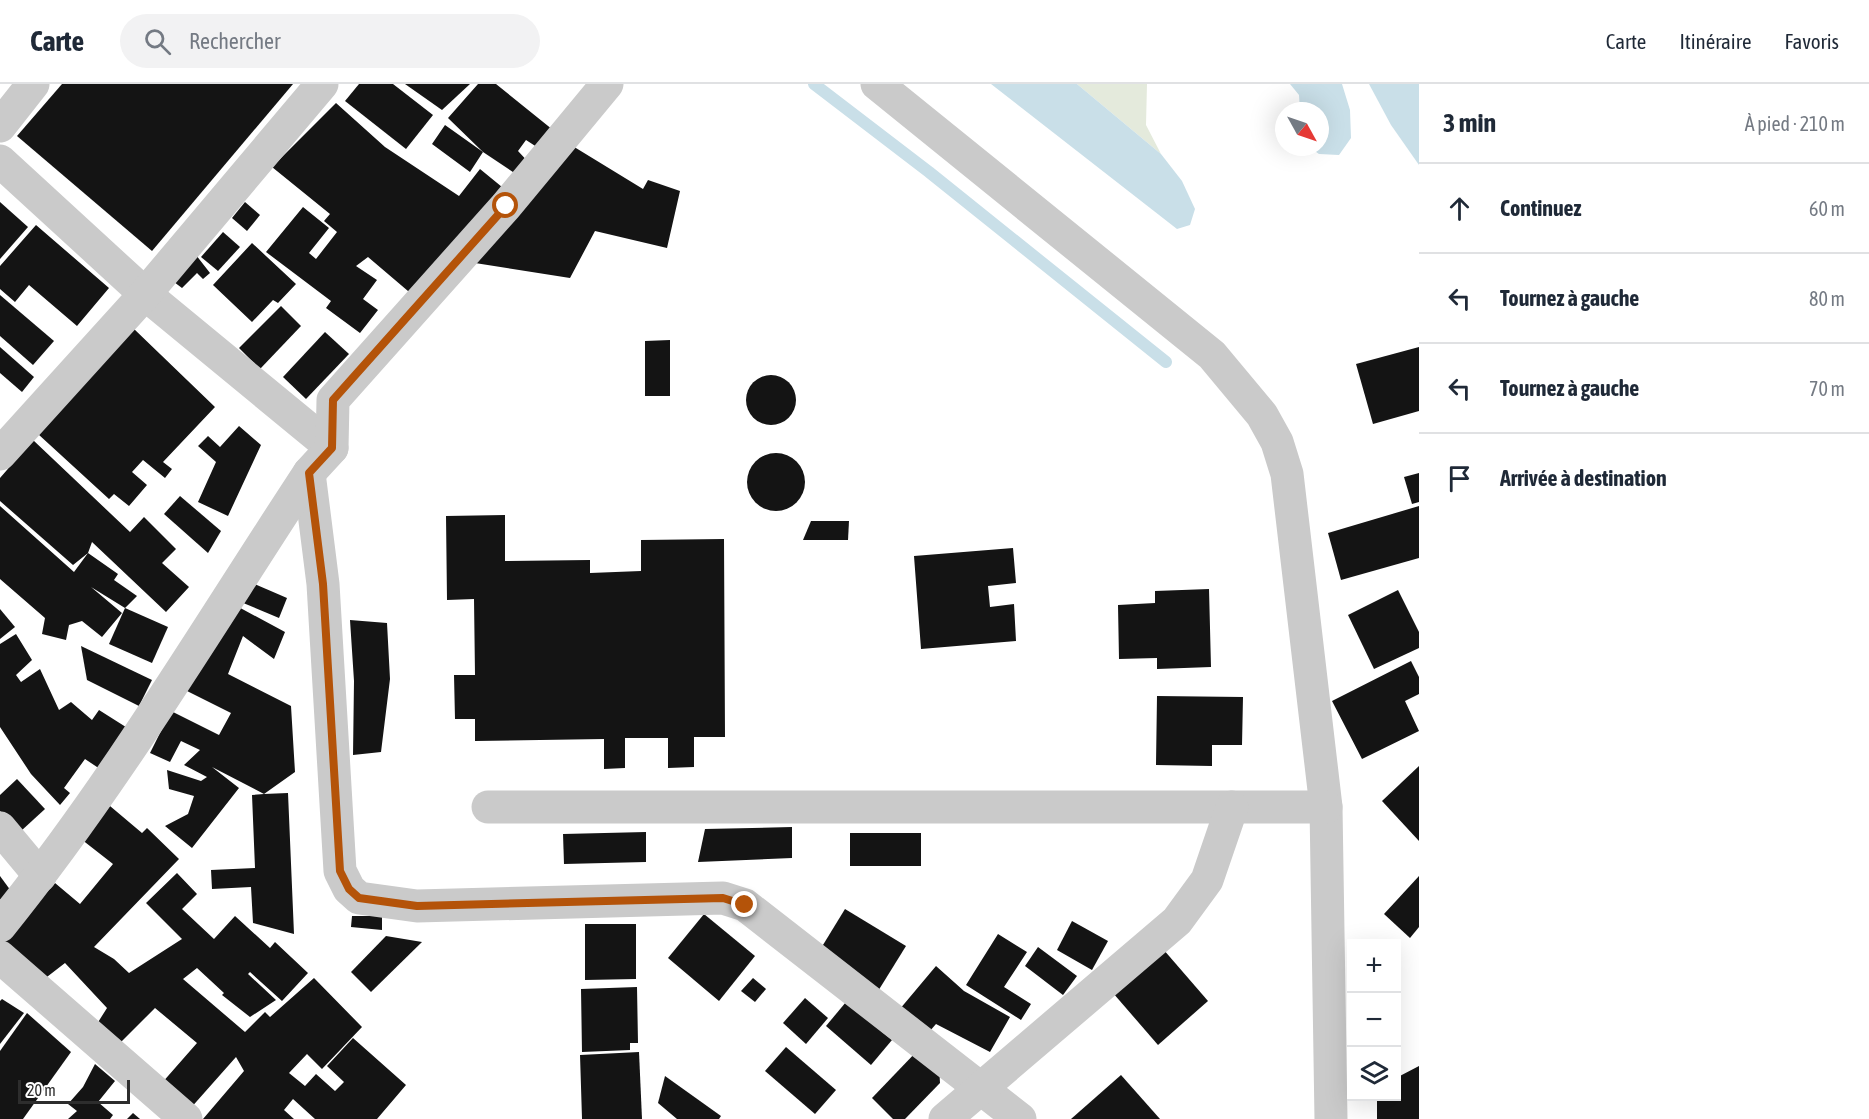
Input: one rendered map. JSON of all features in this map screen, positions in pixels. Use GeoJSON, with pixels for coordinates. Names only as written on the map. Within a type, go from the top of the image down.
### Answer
{"type":"FeatureCollection","features":[{"type":"Feature","properties":{"kind":"street"},"geometry":{"type":"LineString","coordinates":[[0,126],[33,84]]}},
{"type":"Feature","properties":{"kind":"street"},"geometry":{"type":"LineString","coordinates":[[0,454],[145,294],[322,84]]}},
{"type":"Feature","properties":{"kind":"street"},"geometry":{"type":"LineString","coordinates":[[0,926],[90,807],[309,473],[332,448],[333,400],[490,224],[607,84]]}},
{"type":"Feature","properties":{"kind":"street"},"geometry":{"type":"LineString","coordinates":[[877,84],[1212,355],[1262,415],[1277,442],[1287,474],[1326,807],[1331,1119]]}},
{"type":"Feature","properties":{"kind":"street"},"geometry":{"type":"LineString","coordinates":[[0,161],[145,294],[332,448]]}},
{"type":"Feature","properties":{"kind":"street"},"geometry":{"type":"LineString","coordinates":[[309,473],[323,584],[340,871],[349,889],[359,898],[417,906],[723,898],[745,905],[1020,1119]]}},
{"type":"Feature","properties":{"kind":"street"},"geometry":{"type":"LineString","coordinates":[[488,807],[1326,807]]}},
{"type":"Feature","properties":{"kind":"street"},"geometry":{"type":"LineString","coordinates":[[945,1119],[1177,921],[1207,880],[1232,807]]}},
{"type":"Feature","properties":{"kind":"street"},"geometry":{"type":"LineString","coordinates":[[0,828],[40,876]]}},
{"type":"Feature","properties":{"kind":"street"},"geometry":{"type":"LineString","coordinates":[[0,957],[186,1119]]}},
{"type":"Feature","properties":{"kind":"shaded area"},"geometry":{"type":"Polygon","coordinates":[[[1077,84],[1147,84],[1146,125],[1161,154],[1077,84]]]}},
{"type":"Feature","properties":{"kind":"water"},"geometry":{"type":"Polygon","coordinates":[[[991,84],[1077,84],[1161,154],[1182,181],[1195,209],[1190,225],[1177,229],[991,84]]]}},
{"type":"Feature","properties":{"kind":"water"},"geometry":{"type":"Polygon","coordinates":[[[1290,84],[1342,84],[1350,110],[1351,138],[1339,155],[1329,154],[1329,102],[1299,102],[1299,95],[1290,84]]]}},
{"type":"Feature","properties":{"kind":"water"},"geometry":{"type":"Polygon","coordinates":[[[1369,84],[1419,84],[1419,165],[1391,125],[1369,84]]]}},
{"type":"Feature","properties":{"kind":"building"},"geometry":{"type":"Polygon","coordinates":[[[62,84],[293,84],[152,251],[17,136],[62,84]]]}},
{"type":"Feature","properties":{"kind":"building"},"geometry":{"type":"Polygon","coordinates":[[[359,84],[393,84],[433,115],[406,149],[345,101],[359,84]]]}},
{"type":"Feature","properties":{"kind":"building"},"geometry":{"type":"Polygon","coordinates":[[[405,84],[470,84],[442,110],[405,84]]]}},
{"type":"Feature","properties":{"kind":"building"},"geometry":{"type":"Polygon","coordinates":[[[478,84],[496,84],[558,134],[543,151],[526,140],[518,151],[532,166],[522,178],[483,152],[448,118],[478,84]]]}},
{"type":"Feature","properties":{"kind":"building"},"geometry":{"type":"Polygon","coordinates":[[[336,103],[385,147],[459,196],[480,169],[502,187],[415,297],[368,257],[356,266],[377,280],[363,299],[378,310],[360,333],[326,308],[331,301],[266,252],[303,207],[329,228],[309,253],[316,259],[337,232],[324,221],[330,214],[272,167],[336,103]]]}},
{"type":"Feature","properties":{"kind":"building"},"geometry":{"type":"Polygon","coordinates":[[[445,125],[483,152],[470,172],[432,144],[445,125]]]}},
{"type":"Feature","properties":{"kind":"building"},"geometry":{"type":"Polygon","coordinates":[[[571,145],[643,189],[648,180],[680,191],[667,248],[595,231],[570,278],[475,263],[571,145]]]}},
{"type":"Feature","properties":{"kind":"building"},"geometry":{"type":"Polygon","coordinates":[[[0,202],[28,227],[0,259],[0,202]]]}},
{"type":"Feature","properties":{"kind":"building"},"geometry":{"type":"Polygon","coordinates":[[[245,202],[260,215],[247,231],[232,218],[245,202]]]}},
{"type":"Feature","properties":{"kind":"building"},"geometry":{"type":"Polygon","coordinates":[[[36,225],[109,288],[77,326],[29,285],[15,302],[0,289],[0,266],[36,225]]]}},
{"type":"Feature","properties":{"kind":"building"},"geometry":{"type":"Polygon","coordinates":[[[223,232],[240,247],[218,271],[201,257],[223,232]]]}},
{"type":"Feature","properties":{"kind":"building"},"geometry":{"type":"Polygon","coordinates":[[[252,243],[296,284],[278,303],[273,300],[252,322],[213,285],[252,243]]]}},
{"type":"Feature","properties":{"kind":"building"},"geometry":{"type":"Polygon","coordinates":[[[196,255],[210,273],[203,279],[197,273],[182,288],[174,282],[196,255]]]}},
{"type":"Feature","properties":{"kind":"building"},"geometry":{"type":"Polygon","coordinates":[[[0,295],[54,341],[33,365],[0,336],[0,295]]]}},
{"type":"Feature","properties":{"kind":"building"},"geometry":{"type":"Polygon","coordinates":[[[281,306],[301,326],[260,369],[239,348],[281,306]]]}},
{"type":"Feature","properties":{"kind":"building"},"geometry":{"type":"Polygon","coordinates":[[[133,328],[215,407],[163,462],[172,469],[165,478],[143,460],[132,472],[147,485],[129,506],[114,494],[109,499],[38,434],[133,328]]]}},
{"type":"Feature","properties":{"kind":"building"},"geometry":{"type":"Polygon","coordinates":[[[325,332],[349,354],[306,399],[283,377],[325,332]]]}},
{"type":"Feature","properties":{"kind":"building"},"geometry":{"type":"Polygon","coordinates":[[[670,340],[670,396],[645,396],[645,341],[670,340]]]}},
{"type":"Feature","properties":{"kind":"building"},"geometry":{"type":"Polygon","coordinates":[[[0,347],[34,377],[22,392],[0,373],[0,347]]]}},
{"type":"Feature","properties":{"kind":"building"},"geometry":{"type":"Polygon","coordinates":[[[1419,347],[1419,411],[1373,424],[1356,364],[1419,347]]]}},
{"type":"Feature","properties":{"kind":"building"},"geometry":{"type":"Polygon","coordinates":[[[771,375],[789,382],[796,400],[789,418],[771,425],[753,418],[746,400],[753,382],[771,375]]]}},
{"type":"Feature","properties":{"kind":"building"},"geometry":{"type":"Polygon","coordinates":[[[239,426],[261,445],[228,516],[198,502],[216,462],[198,446],[208,436],[220,447],[239,426]]]}},
{"type":"Feature","properties":{"kind":"building"},"geometry":{"type":"Polygon","coordinates":[[[33,440],[130,532],[144,517],[176,549],[162,563],[189,587],[166,612],[92,542],[88,553],[73,565],[0,501],[0,478],[33,440]]]}},
{"type":"Feature","properties":{"kind":"building"},"geometry":{"type":"Polygon","coordinates":[[[776,453],[787,455],[797,461],[803,471],[805,482],[803,493],[797,503],[787,509],[776,511],[765,509],[755,503],[749,493],[747,482],[749,471],[755,461],[765,455],[776,453]]]}},
{"type":"Feature","properties":{"kind":"building"},"geometry":{"type":"Polygon","coordinates":[[[1419,473],[1419,502],[1412,504],[1404,477],[1419,473]]]}},
{"type":"Feature","properties":{"kind":"building"},"geometry":{"type":"Polygon","coordinates":[[[180,496],[221,531],[208,553],[164,514],[180,496]]]}},
{"type":"Feature","properties":{"kind":"building"},"geometry":{"type":"Polygon","coordinates":[[[0,506],[74,572],[88,553],[118,574],[114,580],[137,596],[125,608],[91,587],[122,613],[102,637],[82,621],[69,625],[66,640],[42,634],[45,618],[0,579],[0,506]]]}},
{"type":"Feature","properties":{"kind":"building"},"geometry":{"type":"Polygon","coordinates":[[[1419,506],[1419,558],[1341,580],[1328,533],[1419,506]]]}},
{"type":"Feature","properties":{"kind":"building"},"geometry":{"type":"Polygon","coordinates":[[[505,515],[505,561],[590,560],[590,573],[641,571],[641,540],[724,539],[725,737],[694,737],[694,767],[668,768],[668,738],[625,738],[625,768],[604,769],[604,739],[475,741],[475,719],[455,719],[454,675],[475,675],[474,599],[447,600],[446,516],[505,515]]]}},
{"type":"Feature","properties":{"kind":"building"},"geometry":{"type":"Polygon","coordinates":[[[811,521],[849,521],[848,540],[803,540],[811,521]]]}},
{"type":"Feature","properties":{"kind":"building"},"geometry":{"type":"Polygon","coordinates":[[[1013,548],[1016,583],[988,586],[990,607],[1014,604],[1016,641],[921,649],[914,556],[1013,548]]]}},
{"type":"Feature","properties":{"kind":"building"},"geometry":{"type":"Polygon","coordinates":[[[245,580],[287,598],[279,618],[236,600],[245,580]]]}},
{"type":"Feature","properties":{"kind":"building"},"geometry":{"type":"Polygon","coordinates":[[[1209,589],[1211,667],[1157,669],[1157,658],[1119,659],[1118,605],[1155,603],[1155,591],[1209,589]]]}},
{"type":"Feature","properties":{"kind":"building"},"geometry":{"type":"Polygon","coordinates":[[[1398,590],[1419,632],[1419,648],[1374,669],[1348,615],[1398,590]]]}},
{"type":"Feature","properties":{"kind":"building"},"geometry":{"type":"Polygon","coordinates":[[[233,604],[285,632],[274,659],[243,636],[228,674],[291,706],[295,772],[264,794],[212,767],[239,788],[192,848],[165,826],[188,814],[194,796],[169,789],[167,770],[201,781],[207,777],[184,765],[200,750],[181,741],[170,762],[150,753],[171,711],[219,735],[231,713],[181,688],[233,604]]]}},
{"type":"Feature","properties":{"kind":"building"},"geometry":{"type":"Polygon","coordinates":[[[125,608],[168,627],[152,663],[109,644],[125,608]]]}},
{"type":"Feature","properties":{"kind":"building"},"geometry":{"type":"Polygon","coordinates":[[[0,609],[15,627],[0,639],[0,609]]]}},
{"type":"Feature","properties":{"kind":"building"},"geometry":{"type":"Polygon","coordinates":[[[350,620],[387,623],[390,679],[381,752],[353,755],[354,681],[350,620]]]}},
{"type":"Feature","properties":{"kind":"building"},"geometry":{"type":"Polygon","coordinates":[[[16,634],[32,660],[16,675],[21,682],[40,669],[59,710],[71,702],[92,720],[99,710],[129,729],[103,771],[85,759],[64,788],[70,793],[60,805],[31,774],[0,727],[0,644],[16,634]]]}},
{"type":"Feature","properties":{"kind":"building"},"geometry":{"type":"Polygon","coordinates":[[[81,646],[152,680],[139,706],[87,680],[81,646]]]}},
{"type":"Feature","properties":{"kind":"building"},"geometry":{"type":"Polygon","coordinates":[[[1411,661],[1419,677],[1419,694],[1405,701],[1419,731],[1362,759],[1332,701],[1411,661]]]}},
{"type":"Feature","properties":{"kind":"building"},"geometry":{"type":"Polygon","coordinates":[[[1157,696],[1243,697],[1242,745],[1212,745],[1212,766],[1156,765],[1157,696]]]}},
{"type":"Feature","properties":{"kind":"building"},"geometry":{"type":"Polygon","coordinates":[[[1419,766],[1419,841],[1382,801],[1419,766]]]}},
{"type":"Feature","properties":{"kind":"building"},"geometry":{"type":"Polygon","coordinates":[[[17,779],[45,809],[21,831],[0,811],[0,795],[17,779]]]}},
{"type":"Feature","properties":{"kind":"building"},"geometry":{"type":"Polygon","coordinates":[[[288,793],[294,934],[253,923],[251,887],[212,889],[211,870],[255,868],[252,795],[288,793]]]}},
{"type":"Feature","properties":{"kind":"building"},"geometry":{"type":"Polygon","coordinates":[[[110,806],[142,833],[147,828],[179,859],[94,947],[114,959],[129,973],[182,939],[146,903],[177,873],[197,894],[182,909],[214,939],[235,916],[270,948],[275,942],[308,973],[282,1001],[250,972],[248,974],[276,1000],[250,1017],[222,995],[224,993],[197,968],[183,979],[245,1032],[265,1012],[270,1017],[314,978],[362,1027],[322,1069],[307,1054],[289,1073],[305,1086],[316,1074],[335,1091],[344,1082],[327,1066],[353,1038],[406,1085],[377,1119],[315,1119],[293,1099],[284,1110],[294,1119],[203,1119],[244,1071],[236,1057],[189,1110],[161,1084],[197,1043],[155,1008],[121,1042],[95,1027],[107,1008],[65,963],[43,980],[3,941],[55,883],[80,904],[113,864],[81,839],[110,806]]]}},
{"type":"Feature","properties":{"kind":"building"},"geometry":{"type":"Polygon","coordinates":[[[792,827],[792,858],[698,862],[705,829],[792,827]]]}},
{"type":"Feature","properties":{"kind":"building"},"geometry":{"type":"Polygon","coordinates":[[[646,832],[646,862],[564,864],[563,834],[646,832]]]}},
{"type":"Feature","properties":{"kind":"building"},"geometry":{"type":"Polygon","coordinates":[[[850,833],[921,833],[921,866],[850,866],[850,833]]]}},
{"type":"Feature","properties":{"kind":"building"},"geometry":{"type":"Polygon","coordinates":[[[0,876],[11,891],[0,900],[0,876]]]}},
{"type":"Feature","properties":{"kind":"building"},"geometry":{"type":"Polygon","coordinates":[[[1419,876],[1419,927],[1410,938],[1384,914],[1419,876]]]}},
{"type":"Feature","properties":{"kind":"building"},"geometry":{"type":"Polygon","coordinates":[[[845,909],[906,946],[875,996],[815,958],[845,909]]]}},
{"type":"Feature","properties":{"kind":"building"},"geometry":{"type":"Polygon","coordinates":[[[704,914],[755,956],[719,1001],[668,958],[704,914]]]}},
{"type":"Feature","properties":{"kind":"building"},"geometry":{"type":"Polygon","coordinates":[[[352,916],[382,916],[382,930],[351,927],[352,916]]]}},
{"type":"Feature","properties":{"kind":"building"},"geometry":{"type":"Polygon","coordinates":[[[1072,921],[1108,941],[1092,970],[1057,950],[1072,921]]]}},
{"type":"Feature","properties":{"kind":"building"},"geometry":{"type":"Polygon","coordinates":[[[585,924],[636,924],[636,979],[585,980],[585,924]]]}},
{"type":"Feature","properties":{"kind":"building"},"geometry":{"type":"Polygon","coordinates":[[[998,934],[1027,952],[1004,987],[1031,1004],[1021,1020],[966,985],[998,934]]]}},
{"type":"Feature","properties":{"kind":"building"},"geometry":{"type":"Polygon","coordinates":[[[386,936],[422,942],[371,992],[351,972],[386,936]]]}},
{"type":"Feature","properties":{"kind":"building"},"geometry":{"type":"Polygon","coordinates":[[[1038,947],[1077,976],[1063,995],[1025,966],[1038,947]]]}},
{"type":"Feature","properties":{"kind":"building"},"geometry":{"type":"Polygon","coordinates":[[[1163,949],[1208,1001],[1158,1045],[1113,993],[1163,949]]]}},
{"type":"Feature","properties":{"kind":"building"},"geometry":{"type":"Polygon","coordinates":[[[936,966],[964,991],[1010,1017],[990,1052],[936,1024],[922,1040],[894,1016],[936,966]]]}},
{"type":"Feature","properties":{"kind":"building"},"geometry":{"type":"Polygon","coordinates":[[[753,978],[766,989],[755,1002],[741,991],[753,978]]]}},
{"type":"Feature","properties":{"kind":"building"},"geometry":{"type":"Polygon","coordinates":[[[637,987],[638,1043],[630,1043],[630,1050],[582,1052],[581,989],[637,987]]]}},
{"type":"Feature","properties":{"kind":"building"},"geometry":{"type":"Polygon","coordinates":[[[805,998],[828,1018],[806,1044],[783,1023],[805,998]]]}},
{"type":"Feature","properties":{"kind":"building"},"geometry":{"type":"Polygon","coordinates":[[[2,999],[24,1013],[0,1044],[0,1001],[2,999]]]}},
{"type":"Feature","properties":{"kind":"building"},"geometry":{"type":"Polygon","coordinates":[[[846,1002],[892,1040],[871,1065],[826,1026],[846,1002]]]}},
{"type":"Feature","properties":{"kind":"building"},"geometry":{"type":"Polygon","coordinates":[[[27,1013],[71,1052],[23,1119],[0,1119],[0,1051],[27,1013]]]}},
{"type":"Feature","properties":{"kind":"building"},"geometry":{"type":"Polygon","coordinates":[[[786,1047],[836,1090],[815,1114],[765,1071],[786,1047]]]}},
{"type":"Feature","properties":{"kind":"building"},"geometry":{"type":"Polygon","coordinates":[[[919,1049],[939,1065],[940,1083],[905,1119],[893,1119],[872,1098],[919,1049]]]}},
{"type":"Feature","properties":{"kind":"building"},"geometry":{"type":"Polygon","coordinates":[[[639,1052],[642,1119],[582,1119],[580,1055],[639,1052]]]}},
{"type":"Feature","properties":{"kind":"building"},"geometry":{"type":"Polygon","coordinates":[[[95,1064],[115,1081],[98,1102],[113,1115],[110,1119],[68,1119],[77,1111],[68,1104],[83,1087],[95,1064]]]}},
{"type":"Feature","properties":{"kind":"building"},"geometry":{"type":"Polygon","coordinates":[[[1419,1066],[1419,1119],[1377,1119],[1377,1101],[1401,1101],[1401,1075],[1419,1066]]]}},
{"type":"Feature","properties":{"kind":"building"},"geometry":{"type":"Polygon","coordinates":[[[1121,1075],[1160,1119],[1071,1119],[1121,1075]]]}},
{"type":"Feature","properties":{"kind":"building"},"geometry":{"type":"Polygon","coordinates":[[[665,1076],[721,1116],[719,1119],[677,1119],[658,1103],[665,1076]]]}},
{"type":"Feature","properties":{"kind":"building"},"geometry":{"type":"Polygon","coordinates":[[[133,1113],[140,1119],[127,1119],[133,1113]]]}},
{"type":"Feature","properties":{"kind":"waterway"},"geometry":{"type":"LineString","coordinates":[[814,84],[929,172],[1166,362]]}},
{"type":"Feature","properties":{"kind":"route"},"geometry":{"type":"LineString","coordinates":[[506,206],[333,400],[332,448],[309,473],[323,584],[340,871],[349,889],[359,898],[417,906],[723,898],[745,905]]}}]}
